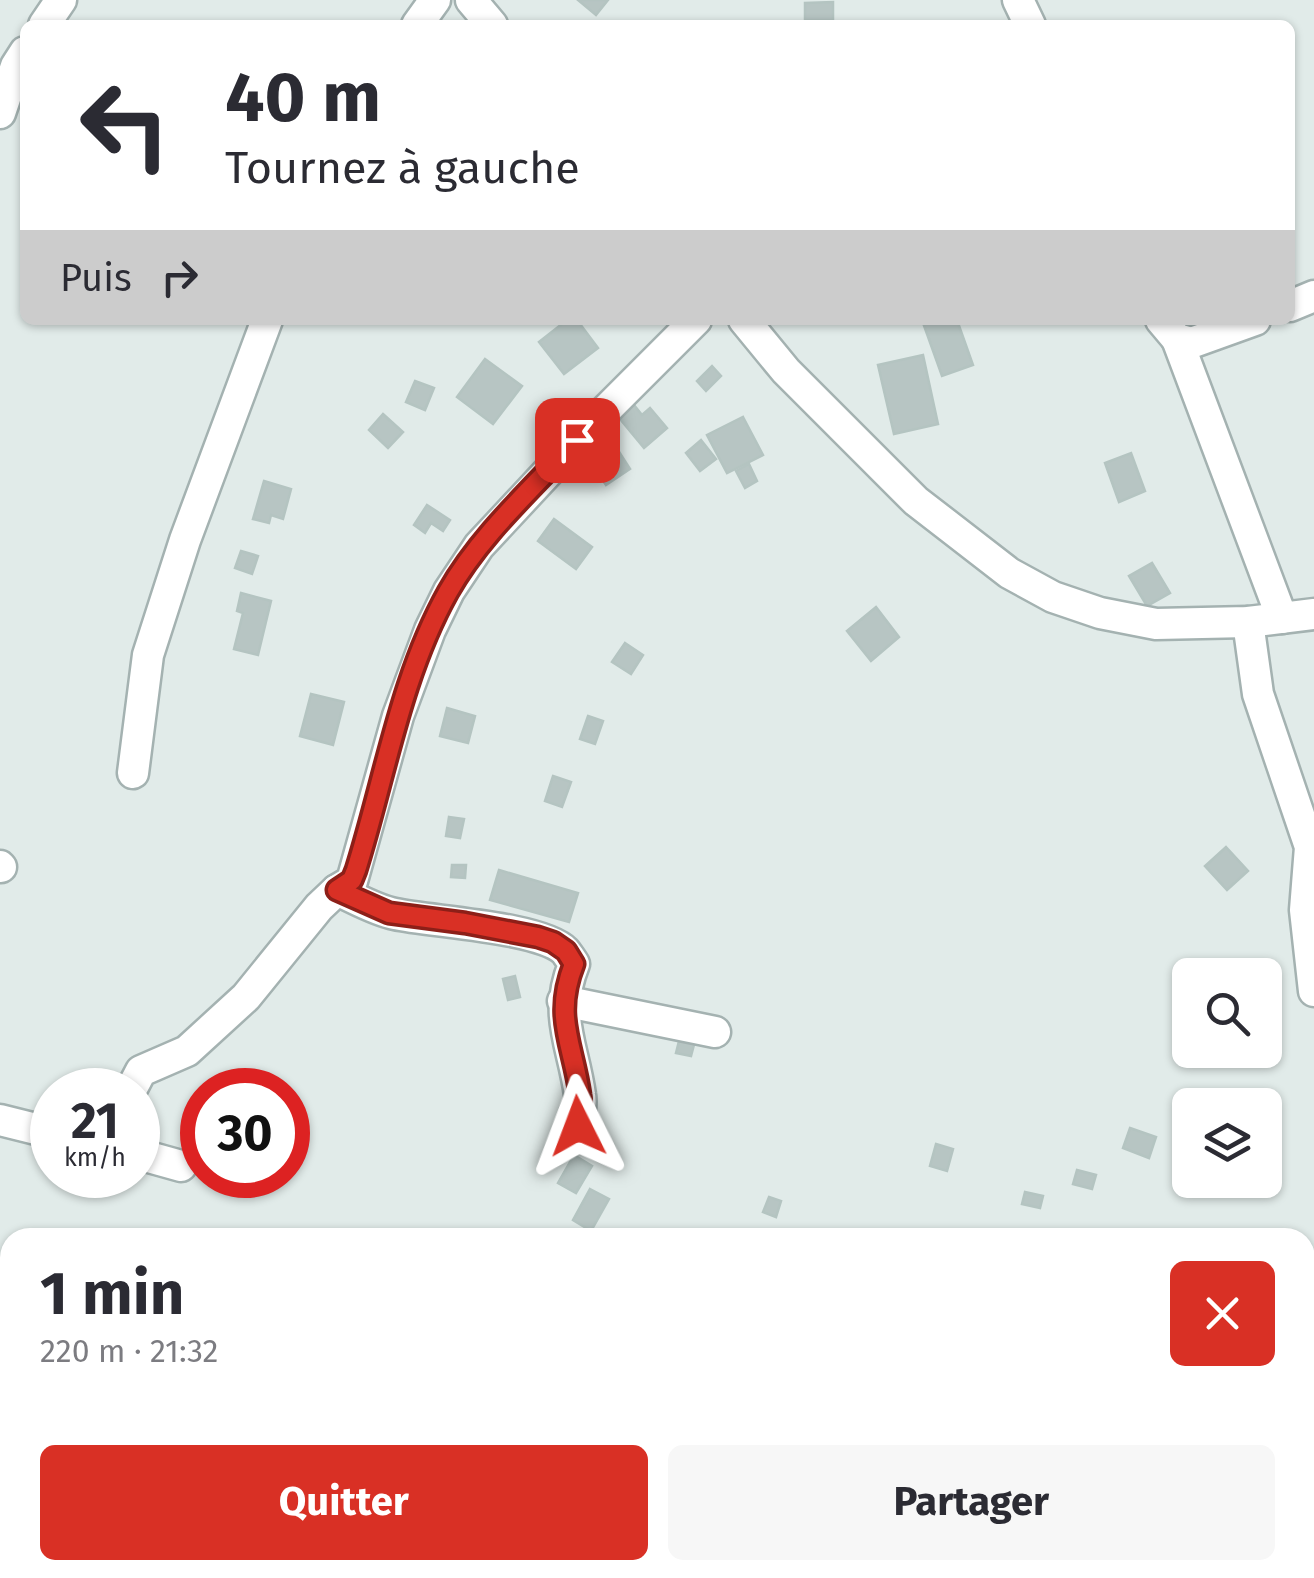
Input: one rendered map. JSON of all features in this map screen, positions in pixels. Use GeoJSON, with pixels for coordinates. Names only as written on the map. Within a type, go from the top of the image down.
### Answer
{"type":"FeatureCollection","features":[{"type":"Feature","properties":{"kind":"street"},"geometry":{"type":"LineString","coordinates":[[471,0],[488,20]]}},
{"type":"Feature","properties":{"kind":"street"},"geometry":{"type":"LineString","coordinates":[[0,112],[20,60]]}},
{"type":"Feature","properties":{"kind":"street"},"geometry":{"type":"LineString","coordinates":[[133,773],[148,655],[185,540],[265,325]]}},
{"type":"Feature","properties":{"kind":"street"},"geometry":{"type":"LineString","coordinates":[[146,1068],[187,1050],[246,998],[319,907],[352,880],[398,716],[448,591],[479,546],[691,325]]}},
{"type":"Feature","properties":{"kind":"street"},"geometry":{"type":"LineString","coordinates":[[748,325],[786,371],[916,501],[1009,573],[1053,597],[1100,613],[1156,624],[1248,622],[1314,614]]}},
{"type":"Feature","properties":{"kind":"street"},"geometry":{"type":"LineString","coordinates":[[1169,330],[1192,343],[1241,325]]}},
{"type":"Feature","properties":{"kind":"street"},"geometry":{"type":"LineString","coordinates":[[1169,330],[1282,618]]}},
{"type":"Feature","properties":{"kind":"street"},"geometry":{"type":"LineString","coordinates":[[1248,622],[1258,694],[1310,846],[1305,910],[1314,991]]}},
{"type":"Feature","properties":{"kind":"street"},"geometry":{"type":"LineString","coordinates":[[1281,760],[1314,781]]}},
{"type":"Feature","properties":{"kind":"street"},"geometry":{"type":"LineString","coordinates":[[337,890],[389,913],[538,937],[566,951],[574,964],[563,1001],[568,1046],[581,1098],[578,1126]]}},
{"type":"Feature","properties":{"kind":"street"},"geometry":{"type":"LineString","coordinates":[[563,1001],[716,1032]]}},
{"type":"Feature","properties":{"kind":"street"},"geometry":{"type":"LineString","coordinates":[[0,1120],[30,1128]]}},
{"type":"Feature","properties":{"kind":"building"},"geometry":{"type":"Polygon","coordinates":[[[578,0],[608,0],[596,15],[578,0]]]}},
{"type":"Feature","properties":{"kind":"building"},"geometry":{"type":"Polygon","coordinates":[[[833,2],[833,20],[805,20],[805,3],[833,2]]]}},
{"type":"Feature","properties":{"kind":"building"},"geometry":{"type":"Polygon","coordinates":[[[561,325],[581,325],[598,348],[564,374],[539,342],[561,325]]]}},
{"type":"Feature","properties":{"kind":"building"},"geometry":{"type":"Polygon","coordinates":[[[924,325],[959,325],[973,365],[942,376],[924,325]]]}},
{"type":"Feature","properties":{"kind":"building"},"geometry":{"type":"Polygon","coordinates":[[[923,355],[938,424],[894,434],[878,365],[923,355]]]}},
{"type":"Feature","properties":{"kind":"building"},"geometry":{"type":"Polygon","coordinates":[[[485,359],[522,386],[493,424],[457,397],[485,359]]]}},
{"type":"Feature","properties":{"kind":"building"},"geometry":{"type":"Polygon","coordinates":[[[712,366],[721,376],[706,391],[697,381],[712,366]]]}},
{"type":"Feature","properties":{"kind":"building"},"geometry":{"type":"Polygon","coordinates":[[[415,381],[434,388],[425,410],[406,402],[415,381]]]}},
{"type":"Feature","properties":{"kind":"building"},"geometry":{"type":"Polygon","coordinates":[[[630,400],[642,415],[650,408],[667,428],[644,448],[615,413],[630,400]]]}},
{"type":"Feature","properties":{"kind":"building"},"geometry":{"type":"Polygon","coordinates":[[[383,414],[403,432],[388,448],[369,430],[383,414]]]}},
{"type":"Feature","properties":{"kind":"building"},"geometry":{"type":"Polygon","coordinates":[[[743,417],[763,455],[727,473],[707,435],[743,417]]]}},
{"type":"Feature","properties":{"kind":"building"},"geometry":{"type":"Polygon","coordinates":[[[701,440],[716,459],[700,471],[686,453],[701,440]]]}},
{"type":"Feature","properties":{"kind":"building"},"geometry":{"type":"Polygon","coordinates":[[[614,444],[630,469],[606,485],[590,461],[614,444]]]}},
{"type":"Feature","properties":{"kind":"building"},"geometry":{"type":"Polygon","coordinates":[[[1131,453],[1145,491],[1119,502],[1105,463],[1131,453]]]}},
{"type":"Feature","properties":{"kind":"building"},"geometry":{"type":"Polygon","coordinates":[[[749,464],[757,481],[745,488],[736,471],[749,464]]]}},
{"type":"Feature","properties":{"kind":"building"},"geometry":{"type":"Polygon","coordinates":[[[264,481],[291,489],[283,519],[271,515],[269,523],[253,519],[264,481]]]}},
{"type":"Feature","properties":{"kind":"building"},"geometry":{"type":"Polygon","coordinates":[[[427,505],[450,520],[443,531],[431,523],[425,533],[414,525],[427,505]]]}},
{"type":"Feature","properties":{"kind":"building"},"geometry":{"type":"Polygon","coordinates":[[[554,519],[592,547],[576,569],[538,541],[554,519]]]}},
{"type":"Feature","properties":{"kind":"building"},"geometry":{"type":"Polygon","coordinates":[[[241,551],[258,556],[252,574],[235,568],[241,551]]]}},
{"type":"Feature","properties":{"kind":"building"},"geometry":{"type":"Polygon","coordinates":[[[1152,563],[1170,593],[1147,606],[1129,576],[1152,563]]]}},
{"type":"Feature","properties":{"kind":"building"},"geometry":{"type":"Polygon","coordinates":[[[241,593],[271,601],[258,655],[234,649],[243,613],[237,611],[241,593]]]}},
{"type":"Feature","properties":{"kind":"building"},"geometry":{"type":"Polygon","coordinates":[[[876,607],[899,637],[871,661],[847,631],[876,607]]]}},
{"type":"Feature","properties":{"kind":"building"},"geometry":{"type":"Polygon","coordinates":[[[625,643],[643,655],[631,674],[612,662],[625,643]]]}},
{"type":"Feature","properties":{"kind":"building"},"geometry":{"type":"Polygon","coordinates":[[[311,694],[344,702],[333,745],[300,736],[311,694]]]}},
{"type":"Feature","properties":{"kind":"building"},"geometry":{"type":"Polygon","coordinates":[[[447,708],[475,716],[468,743],[440,736],[447,708]]]}},
{"type":"Feature","properties":{"kind":"building"},"geometry":{"type":"Polygon","coordinates":[[[588,716],[603,721],[595,744],[580,739],[588,716]]]}},
{"type":"Feature","properties":{"kind":"building"},"geometry":{"type":"Polygon","coordinates":[[[553,776],[571,782],[562,807],[545,801],[553,776]]]}},
{"type":"Feature","properties":{"kind":"building"},"geometry":{"type":"Polygon","coordinates":[[[449,817],[464,819],[460,838],[446,836],[449,817]]]}},
{"type":"Feature","properties":{"kind":"building"},"geometry":{"type":"Polygon","coordinates":[[[1226,847],[1248,871],[1227,890],[1205,866],[1226,847]]]}},
{"type":"Feature","properties":{"kind":"building"},"geometry":{"type":"Polygon","coordinates":[[[452,865],[466,865],[465,878],[451,877],[452,865]]]}},
{"type":"Feature","properties":{"kind":"building"},"geometry":{"type":"Polygon","coordinates":[[[499,870],[578,893],[569,922],[490,900],[499,870]]]}},
{"type":"Feature","properties":{"kind":"building"},"geometry":{"type":"Polygon","coordinates":[[[515,976],[520,997],[508,1000],[503,979],[515,976]]]}},
{"type":"Feature","properties":{"kind":"building"},"geometry":{"type":"Polygon","coordinates":[[[680,1037],[695,1041],[691,1056],[676,1053],[680,1037]]]}},
{"type":"Feature","properties":{"kind":"building"},"geometry":{"type":"Polygon","coordinates":[[[1130,1128],[1156,1137],[1149,1158],[1123,1148],[1130,1128]]]}},
{"type":"Feature","properties":{"kind":"building"},"geometry":{"type":"Polygon","coordinates":[[[936,1144],[953,1149],[947,1171],[930,1166],[936,1144]]]}},
{"type":"Feature","properties":{"kind":"building"},"geometry":{"type":"Polygon","coordinates":[[[574,1155],[592,1166],[576,1193],[558,1183],[574,1155]]]}},
{"type":"Feature","properties":{"kind":"building"},"geometry":{"type":"Polygon","coordinates":[[[1077,1170],[1096,1175],[1092,1189],[1073,1184],[1077,1170]]]}},
{"type":"Feature","properties":{"kind":"building"},"geometry":{"type":"Polygon","coordinates":[[[590,1189],[609,1199],[593,1228],[573,1220],[590,1189]]]}},
{"type":"Feature","properties":{"kind":"building"},"geometry":{"type":"Polygon","coordinates":[[[1025,1192],[1043,1196],[1040,1208],[1022,1204],[1025,1192]]]}},
{"type":"Feature","properties":{"kind":"building"},"geometry":{"type":"Polygon","coordinates":[[[769,1197],[781,1201],[776,1217],[763,1212],[769,1197]]]}},
{"type":"Feature","properties":{"kind":"route"},"geometry":{"type":"LineString","coordinates":[[577,440],[479,546],[448,591],[398,716],[356,870],[352,880],[337,890],[389,913],[538,937],[566,951],[574,964],[563,1001],[568,1046],[581,1098],[578,1126]]}}]}
